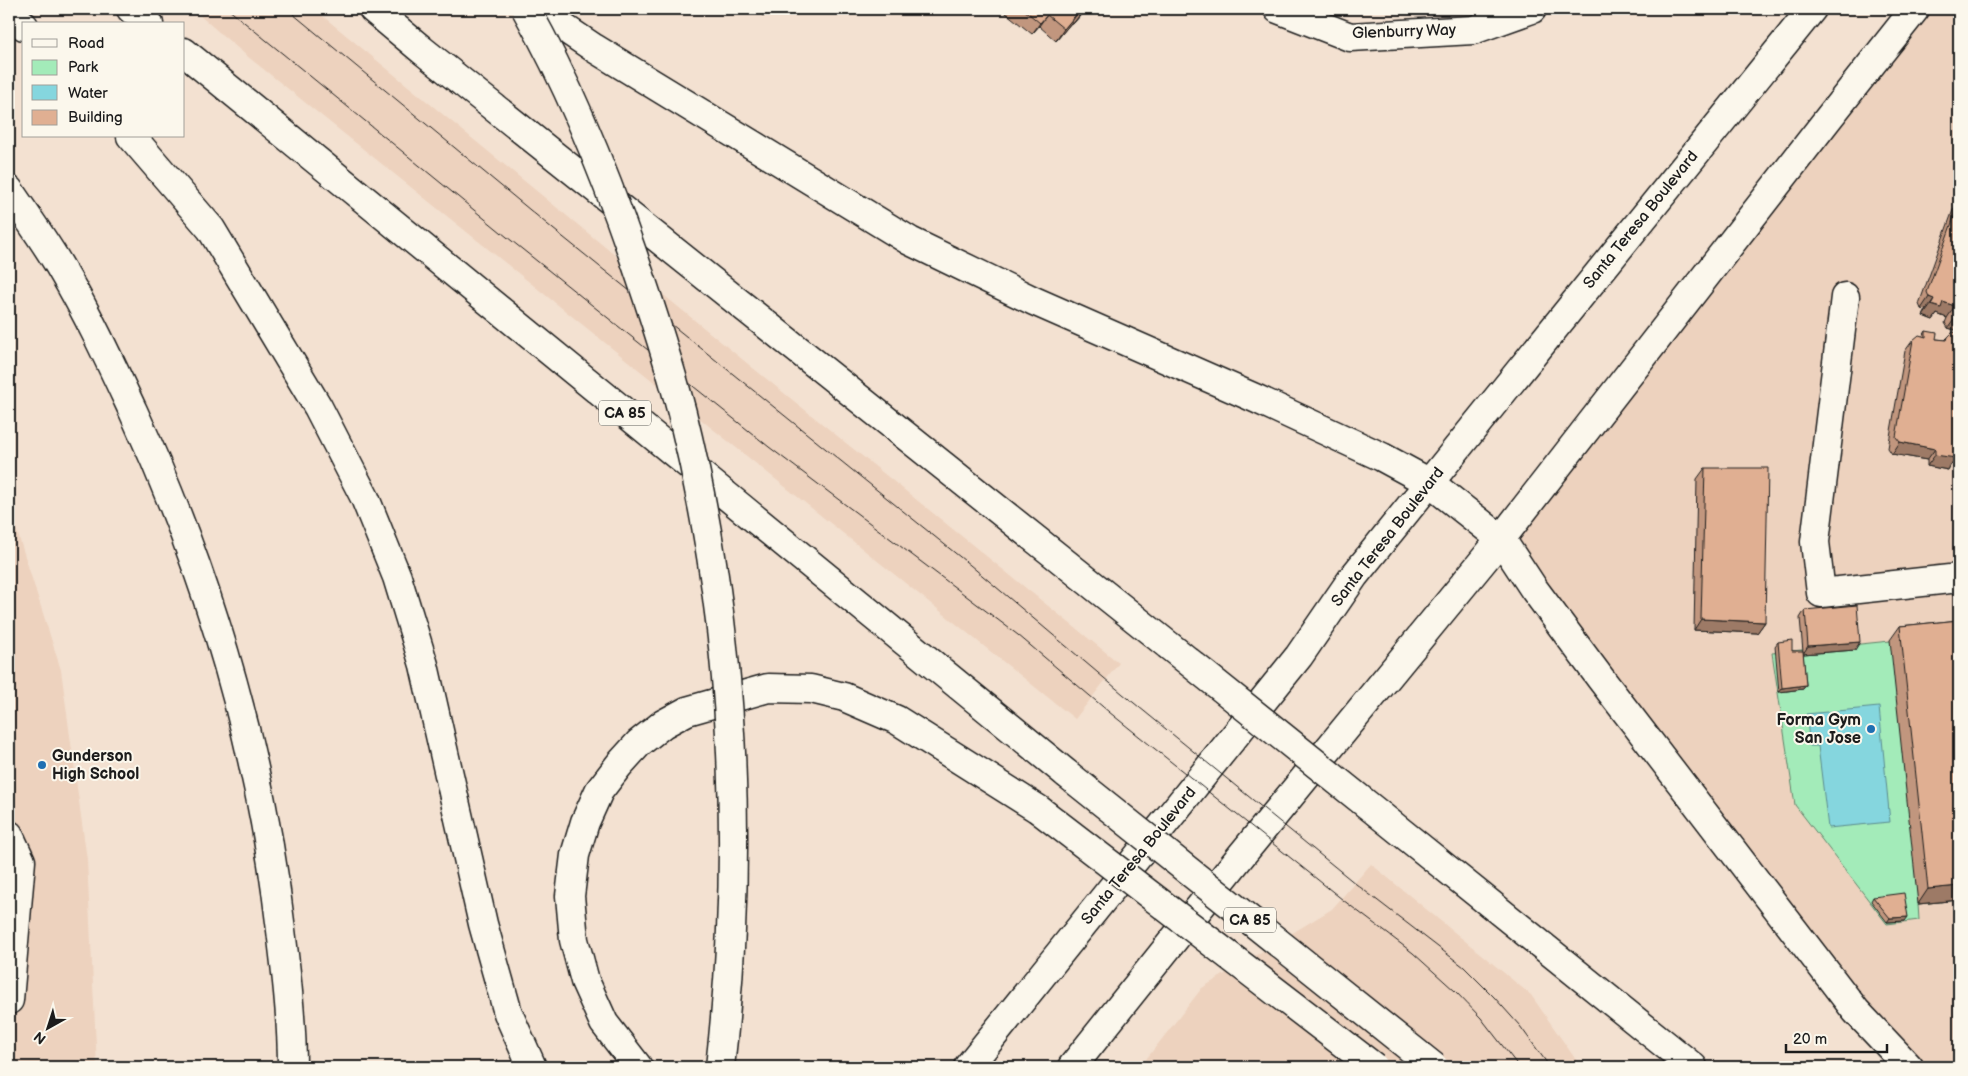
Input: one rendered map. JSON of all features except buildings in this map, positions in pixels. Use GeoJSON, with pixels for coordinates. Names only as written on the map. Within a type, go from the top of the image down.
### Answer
{"type":"FeatureCollection","features":[{"type":"Feature","properties":{"kind":"main road"},"geometry":{"type":"LineString","coordinates":[[131,9],[147,22]]}},
{"type":"Feature","properties":{"kind":"main road"},"geometry":{"type":"LineString","coordinates":[[373,9],[429,57],[1168,645],[1693,1067]]}},
{"type":"Feature","properties":{"kind":"main road"},"geometry":{"type":"LineString","coordinates":[[526,9],[548,48],[588,137],[622,222],[656,324],[682,413],[701,502],[717,603],[732,751],[733,874],[730,963],[720,1067]]}},
{"type":"Feature","properties":{"kind":"main road"},"geometry":{"type":"LineString","coordinates":[[536,9],[594,48],[910,241],[1034,301],[1257,399],[1382,457],[1430,483],[1500,539],[1534,589],[1850,1004],[1909,1067]]}},
{"type":"Feature","properties":{"kind":"main road","name":"Glenburry Way"},"geometry":{"type":"LineString","coordinates":[[1278,9],[1350,37],[1473,30],[1532,9]]}},
{"type":"Feature","properties":{"kind":"main road","name":"Santa Teresa Boulevard"},"geometry":{"type":"LineString","coordinates":[[968,1067],[1299,656],[1354,576],[1812,9]]}},
{"type":"Feature","properties":{"kind":"main road"},"geometry":{"type":"LineString","coordinates":[[1072,1067],[1246,849],[1500,539],[1915,9]]}},
{"type":"Feature","properties":{"kind":"main road"},"geometry":{"type":"LineString","coordinates":[[9,11],[22,24]]}},
{"type":"Feature","properties":{"kind":"main road","name":"CA 85"},"geometry":{"type":"LineString","coordinates":[[185,53],[1067,774],[1434,1067]]}},
{"type":"Feature","properties":{"kind":"main road"},"geometry":{"type":"LineString","coordinates":[[133,138],[211,229],[318,407],[365,498],[397,577],[424,665],[483,924],[508,1013],[532,1067]]}},
{"type":"Feature","properties":{"kind":"main road"},"geometry":{"type":"LineString","coordinates":[[9,190],[63,272],[115,372],[158,465],[195,564],[227,658],[251,750],[272,855],[284,955],[292,1067]]}},
{"type":"Feature","properties":{"kind":"main road"},"geometry":{"type":"LineString","coordinates":[[1845,297],[1815,542],[1821,593],[1959,578]]}},
{"type":"Feature","properties":{"kind":"main road"},"geometry":{"type":"LineString","coordinates":[[638,1067],[604,1024],[585,980],[574,940],[570,896],[575,855],[585,822],[599,791],[619,765],[640,743],[663,724],[688,711],[768,688],[811,689],[844,697],[897,720],[1038,809],[1374,1067]]}},
{"type":"Feature","properties":{"kind":"main road"},"geometry":{"type":"LineString","coordinates":[[9,835],[21,861],[9,1000]]}},
{"type":"Feature","properties":{"kind":"shaded area"},"geometry":{"type":"Polygon","coordinates":[[[192,9],[314,9],[748,364],[1119,663],[1075,719],[247,56],[192,9]]]}},
{"type":"Feature","properties":{"kind":"shaded area"},"geometry":{"type":"Polygon","coordinates":[[[1915,9],[1959,9],[1959,1067],[1909,1067],[1501,539],[1915,9]]]}},
{"type":"Feature","properties":{"kind":"shaded area","name":"Gunderson High School"},"geometry":{"type":"Polygon","coordinates":[[[9,506],[61,670],[87,860],[97,1067],[9,1067],[9,506]]]}},
{"type":"Feature","properties":{"kind":"shaded area"},"geometry":{"type":"Polygon","coordinates":[[[1371,864],[1531,995],[1581,1067],[1140,1067],[1202,988],[1332,909],[1371,864]]]}},
{"type":"Feature","properties":{"kind":"green space","name":"Forma Gym San Jose"},"geometry":{"type":"Polygon","coordinates":[[[1959,634],[1959,900],[1918,904],[1919,920],[1887,924],[1795,805],[1772,653],[1959,634]]]}},
{"type":"Feature","properties":{"kind":"water"},"geometry":{"type":"Polygon","coordinates":[[[1879,707],[1890,822],[1828,828],[1818,746],[1810,746],[1806,714],[1879,707]]]}},
{"type":"Feature","properties":{"kind":"tram line"},"geometry":{"type":"LineString","coordinates":[[228,9],[507,237],[769,447],[1018,635],[1109,712],[1343,900],[1413,953],[1455,991],[1481,1018],[1519,1067]]}},
{"type":"Feature","properties":{"kind":"tram line"},"geometry":{"type":"LineString","coordinates":[[287,9],[553,229],[970,565],[1123,694],[1356,884],[1464,967],[1520,1026],[1550,1067]]}},
{"type":"Feature","properties":{"kind":"place","name":"Forma Gym San Jose"},"geometry":{"type":"Point","coordinates":[1871,729]}},
{"type":"Feature","properties":{"kind":"place","name":"Gunderson High School"},"geometry":{"type":"Point","coordinates":[42,765]}}]}
